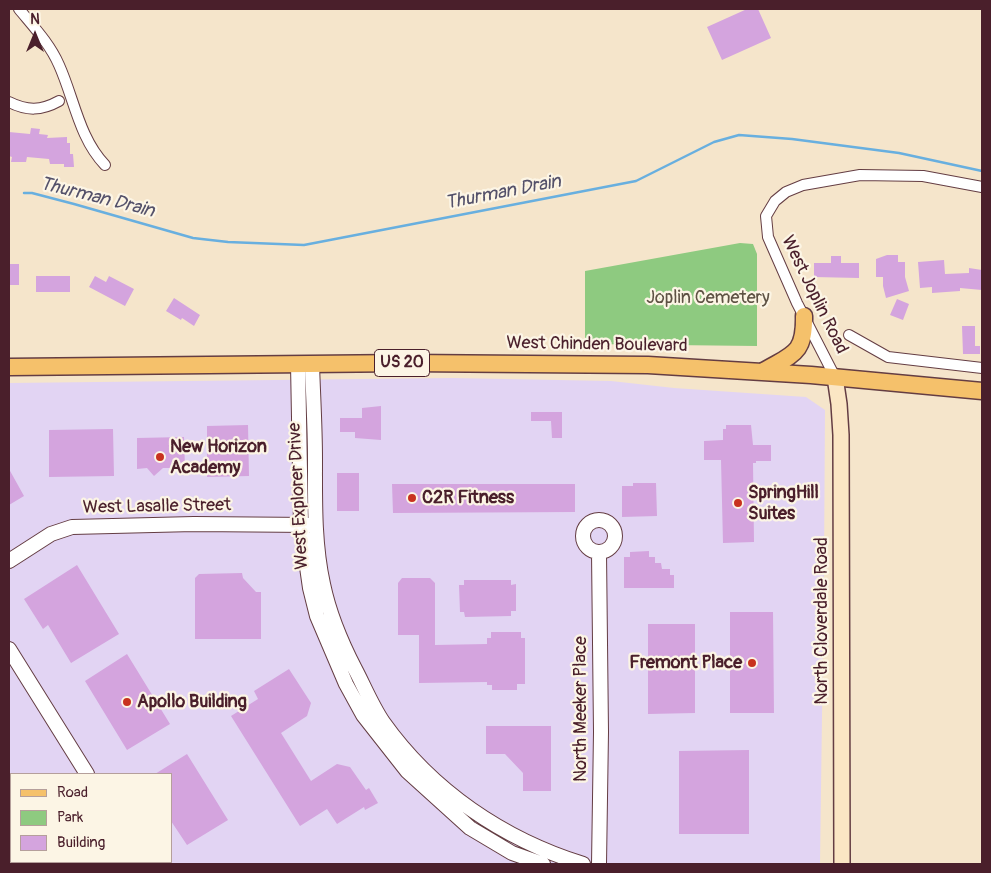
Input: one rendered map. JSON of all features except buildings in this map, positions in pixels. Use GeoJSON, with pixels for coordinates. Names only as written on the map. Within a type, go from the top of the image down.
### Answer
{"type":"FeatureCollection","features":[{"type":"Feature","properties":{"kind":"main road"},"geometry":{"type":"LineString","coordinates":[[762,372],[794,353],[802,343],[804,316]]}},
{"type":"Feature","properties":{"kind":"main road","name":"West Chinden Boulevard"},"geometry":{"type":"LineString","coordinates":[[9,367],[505,363],[677,366],[982,390]]}},
{"type":"Feature","properties":{"kind":"main road","name":"North Cloverdale Road"},"geometry":{"type":"LineString","coordinates":[[835,377],[841,435],[842,864]]}},
{"type":"Feature","properties":{"kind":"street"},"geometry":{"type":"LineString","coordinates":[[19,9],[58,63],[88,141],[96,156],[105,165]]}},
{"type":"Feature","properties":{"kind":"street"},"geometry":{"type":"LineString","coordinates":[[9,102],[21,108],[35,110],[49,107],[59,101]]}},
{"type":"Feature","properties":{"kind":"street","name":"West Joplin Road"},"geometry":{"type":"LineString","coordinates":[[835,377],[804,316],[768,237],[766,216],[776,201],[786,192],[803,185],[860,175],[923,176],[982,187]]}},
{"type":"Feature","properties":{"kind":"street"},"geometry":{"type":"LineString","coordinates":[[849,335],[888,357],[982,368]]}},
{"type":"Feature","properties":{"kind":"street","name":"West Explorer Drive"},"geometry":{"type":"LineString","coordinates":[[305,364],[316,525],[323,584],[336,628],[383,722],[409,754],[436,782],[479,815],[503,830],[547,852],[583,864]]}},
{"type":"Feature","properties":{"kind":"street","name":"West Explorer Drive"},"geometry":{"type":"LineString","coordinates":[[305,364],[301,525],[310,588],[317,616],[346,684],[363,715],[406,771],[470,828],[512,852],[543,864]]}},
{"type":"Feature","properties":{"kind":"street","name":"West Lasalle Street"},"geometry":{"type":"LineString","coordinates":[[9,561],[51,534],[72,527],[194,524],[316,525]]}},
{"type":"Feature","properties":{"kind":"street","name":"North Meeker Place"},"geometry":{"type":"LineString","coordinates":[[598,864],[601,732],[599,553]]}},
{"type":"Feature","properties":{"kind":"street"},"geometry":{"type":"LineString","coordinates":[[9,649],[86,773]]}},
{"type":"Feature","properties":{"kind":"shaded area"},"geometry":{"type":"Polygon","coordinates":[[[452,378],[611,381],[674,388],[806,397],[825,410],[820,864],[9,864],[9,383],[452,378]]]}},
{"type":"Feature","properties":{"kind":"green space","name":"Joplin Cemetery"},"geometry":{"type":"Polygon","coordinates":[[[740,243],[753,244],[757,254],[757,346],[585,344],[585,271],[740,243]]]}},
{"type":"Feature","properties":{"kind":"waterway","name":"Thurman Drain"},"geometry":{"type":"LineString","coordinates":[[24,193],[32,193],[74,204],[193,238],[228,242],[304,245],[636,181],[714,142],[739,135],[792,139],[899,153],[982,171]]}},
{"type":"Feature","properties":{"kind":"place","name":"New Horizon Academy"},"geometry":{"type":"Point","coordinates":[160,457]}},
{"type":"Feature","properties":{"kind":"place","name":"C2R Fitness"},"geometry":{"type":"Point","coordinates":[412,498]}},
{"type":"Feature","properties":{"kind":"place","name":"SpringHill Suites"},"geometry":{"type":"Point","coordinates":[738,503]}},
{"type":"Feature","properties":{"kind":"place","name":"Fremont Place"},"geometry":{"type":"Point","coordinates":[752,663]}},
{"type":"Feature","properties":{"kind":"place","name":"Apollo Building"},"geometry":{"type":"Point","coordinates":[127,702]}}]}
